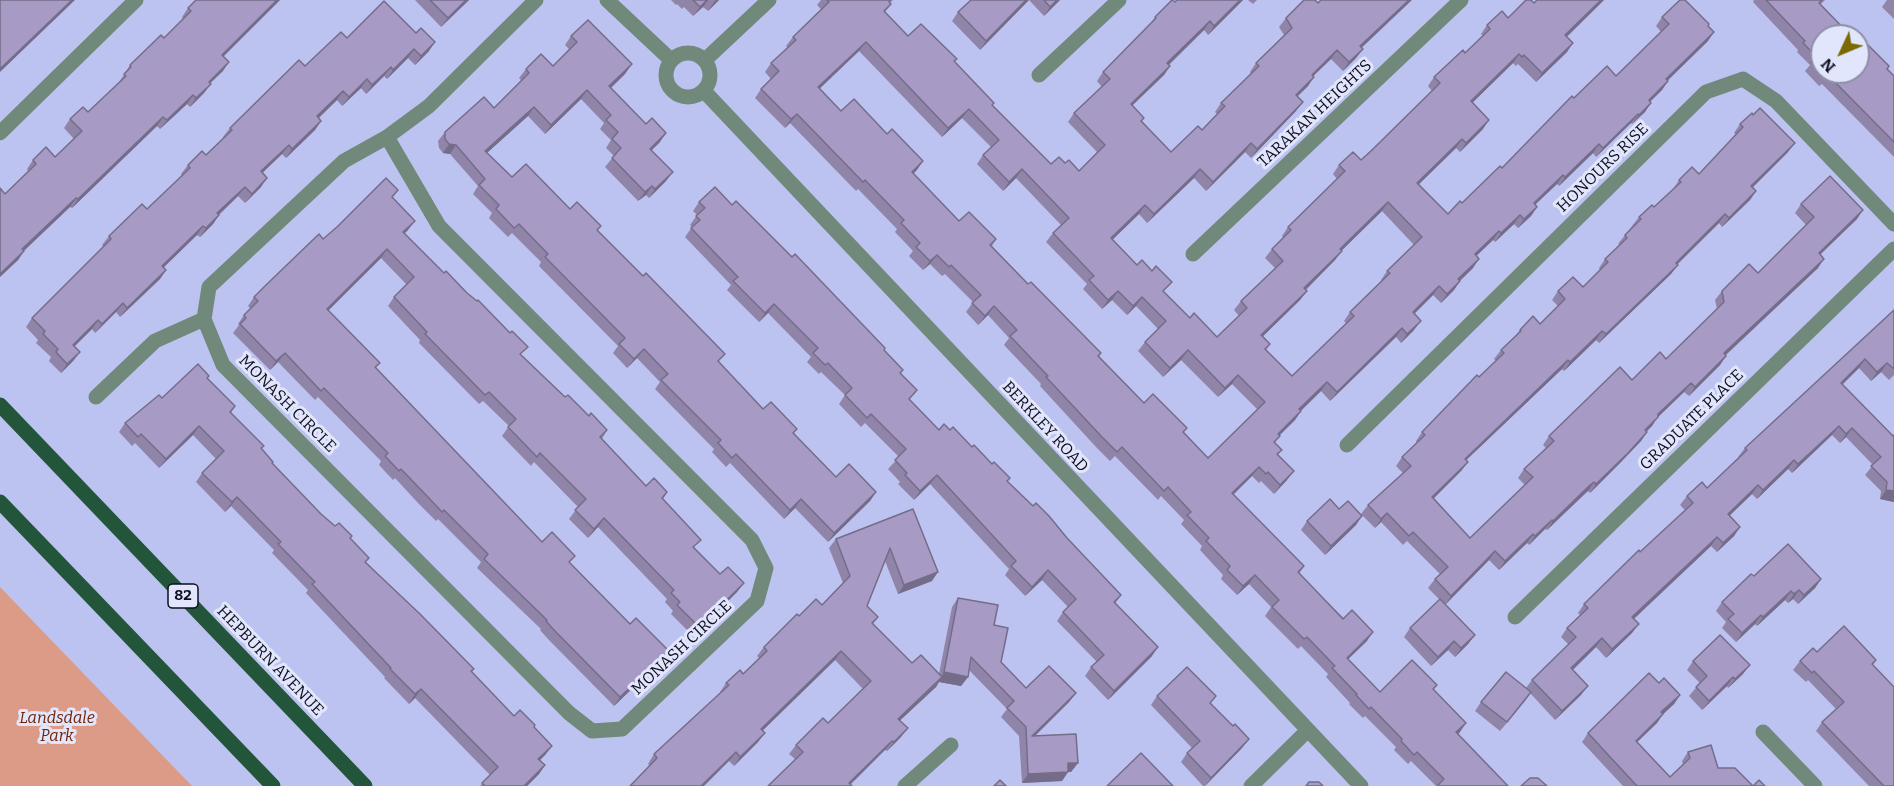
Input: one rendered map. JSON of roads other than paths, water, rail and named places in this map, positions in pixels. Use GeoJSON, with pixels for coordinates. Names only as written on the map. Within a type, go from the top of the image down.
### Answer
{"type":"FeatureCollection","features":[{"type":"Feature","properties":{"kind":"main road","name":"HEPBURN AVENUE"},"geometry":{"type":"LineString","coordinates":[[0,405],[365,786]]}},
{"type":"Feature","properties":{"kind":"main road"},"geometry":{"type":"LineString","coordinates":[[0,502],[273,786]]}},
{"type":"Feature","properties":{"kind":"street"},"geometry":{"type":"LineString","coordinates":[[0,133],[136,0]]}},
{"type":"Feature","properties":{"kind":"street"},"geometry":{"type":"LineString","coordinates":[[96,397],[155,341],[204,319],[209,287],[344,161],[387,137],[429,106],[537,0]]}},
{"type":"Feature","properties":{"kind":"street"},"geometry":{"type":"LineString","coordinates":[[607,0],[671,60]]}},
{"type":"Feature","properties":{"kind":"street"},"geometry":{"type":"LineString","coordinates":[[705,60],[769,0]]}},
{"type":"Feature","properties":{"kind":"street"},"geometry":{"type":"LineString","coordinates":[[1039,75],[1119,0]]}},
{"type":"Feature","properties":{"kind":"street","name":"TARAKAN HEIGHTS"},"geometry":{"type":"LineString","coordinates":[[1193,254],[1461,0]]}},
{"type":"Feature","properties":{"kind":"street"},"geometry":{"type":"LineString","coordinates":[[688,52],[697,54],[705,60],[711,76],[704,92],[688,98],[672,92],[667,85],[666,76],[671,60],[678,54],[688,52]]}},
{"type":"Feature","properties":{"kind":"street","name":"HONOURS RISE"},"geometry":{"type":"LineString","coordinates":[[1347,445],[1706,92],[1743,78],[1776,101],[1894,224]]}},
{"type":"Feature","properties":{"kind":"street","name":"BERKLEY ROAD"},"geometry":{"type":"LineString","coordinates":[[704,92],[1360,786]]}},
{"type":"Feature","properties":{"kind":"street","name":"MONASH CIRCLE"},"geometry":{"type":"LineString","coordinates":[[204,319],[223,365],[569,713],[592,731],[622,729],[757,601],[766,568],[752,540],[439,226],[387,137]]}},
{"type":"Feature","properties":{"kind":"street","name":"GRADUATE PLACE"},"geometry":{"type":"LineString","coordinates":[[1515,617],[1894,249]]}},
{"type":"Feature","properties":{"kind":"street"},"geometry":{"type":"LineString","coordinates":[[1251,786],[1307,731]]}},
{"type":"Feature","properties":{"kind":"street"},"geometry":{"type":"LineString","coordinates":[[1763,732],[1815,786]]}},
{"type":"Feature","properties":{"kind":"street"},"geometry":{"type":"LineString","coordinates":[[905,786],[951,745]]}},
{"type":"Feature","properties":{"kind":"park label","name":"Landsdale Park"},"geometry":{"type":"Point","coordinates":[57,728]}}]}
